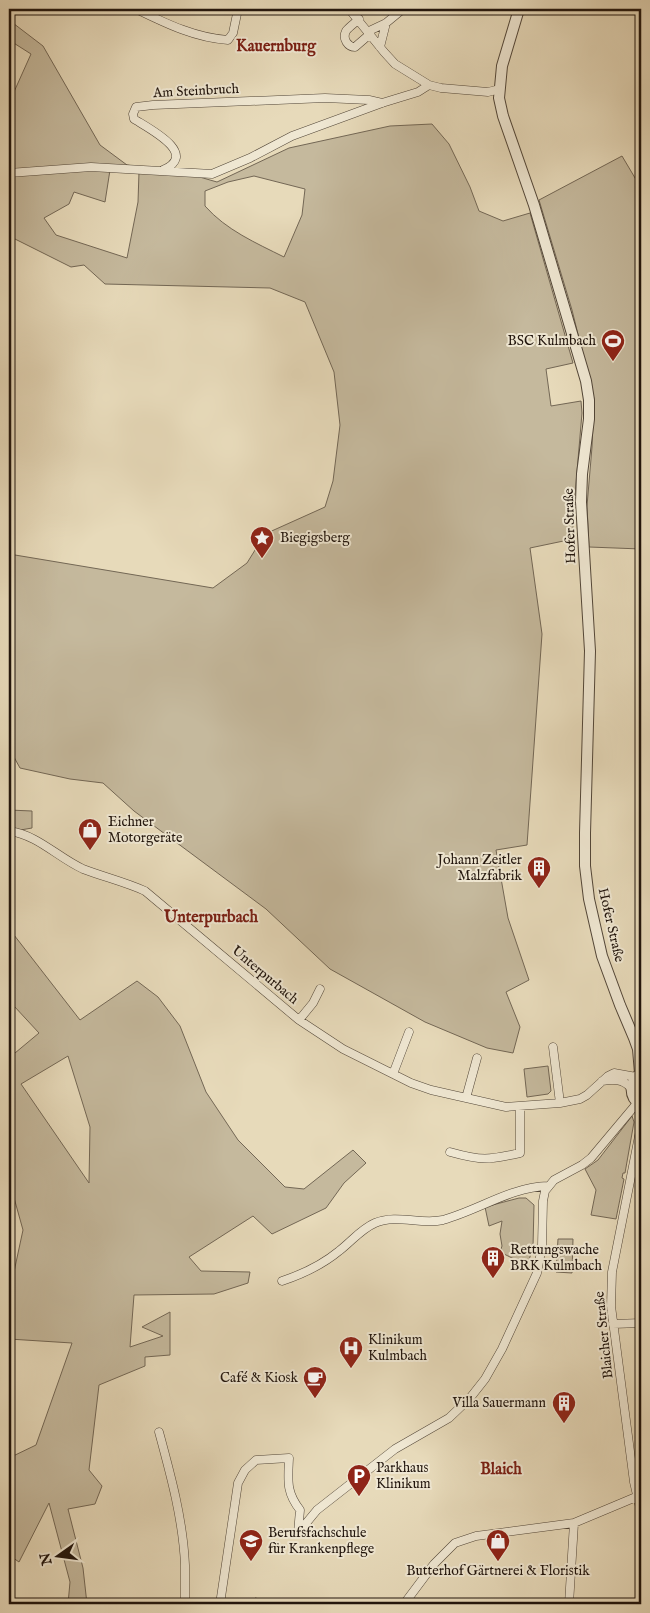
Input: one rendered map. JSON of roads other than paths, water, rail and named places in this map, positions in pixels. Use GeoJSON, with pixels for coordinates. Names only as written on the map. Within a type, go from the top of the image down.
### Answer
{"type":"FeatureCollection","features":[{"type":"Feature","properties":{"kind":"street"},"geometry":{"type":"LineString","coordinates":[[136,9],[188,32],[228,40],[233,33],[238,9]]}},
{"type":"Feature","properties":{"kind":"street"},"geometry":{"type":"LineString","coordinates":[[349,9],[396,64],[429,85],[441,88],[488,92],[500,89]]}},
{"type":"Feature","properties":{"kind":"street"},"geometry":{"type":"LineString","coordinates":[[359,19],[347,30],[345,37],[348,44],[355,47],[370,32],[386,23],[403,9]]}},
{"type":"Feature","properties":{"kind":"street","name":"Hofer Straße"},"geometry":{"type":"LineString","coordinates":[[519,9],[502,66],[499,98],[503,116],[534,206],[586,381],[589,400],[581,502],[590,651],[586,866],[589,899],[602,956],[639,1052],[639,1074]]}},
{"type":"Feature","properties":{"kind":"street"},"geometry":{"type":"LineString","coordinates":[[380,47],[386,23]]}},
{"type":"Feature","properties":{"kind":"street","name":"Am Steinbruch"},"geometry":{"type":"LineString","coordinates":[[163,170],[212,174],[250,158],[292,136],[418,92],[429,85]]}},
{"type":"Feature","properties":{"kind":"street","name":"Am Steinbruch"},"geometry":{"type":"LineString","coordinates":[[163,170],[175,162],[175,152],[164,138],[134,118],[133,114],[136,107],[325,98],[369,100],[382,103]]}},
{"type":"Feature","properties":{"kind":"street"},"geometry":{"type":"LineString","coordinates":[[9,172],[91,167],[163,170]]}},
{"type":"Feature","properties":{"kind":"street","name":"Unterpurbach"},"geometry":{"type":"LineString","coordinates":[[9,831],[22,833],[34,838],[82,868],[131,885],[145,892],[299,1020],[342,1050],[431,1090],[506,1107],[560,1103]]}},
{"type":"Feature","properties":{"kind":"street","name":"Unterpurbach"},"geometry":{"type":"LineString","coordinates":[[299,1020],[313,1002],[320,988]]}},
{"type":"Feature","properties":{"kind":"street"},"geometry":{"type":"LineString","coordinates":[[393,1074],[409,1032]]}},
{"type":"Feature","properties":{"kind":"street"},"geometry":{"type":"LineString","coordinates":[[553,1047],[560,1103],[580,1099],[614,1073],[639,1074],[631,1088]]}},
{"type":"Feature","properties":{"kind":"street"},"geometry":{"type":"LineString","coordinates":[[466,1098],[477,1058]]}},
{"type":"Feature","properties":{"kind":"street"},"geometry":{"type":"LineString","coordinates":[[220,1604],[238,1483],[250,1464],[256,1460],[289,1458],[289,1490],[292,1500],[300,1510],[298,1533],[317,1510],[395,1449],[448,1418],[470,1398],[485,1379],[502,1348],[537,1273],[542,1246],[543,1196],[548,1186],[562,1175],[591,1158],[640,1104],[633,1096],[631,1088],[624,1082],[619,1080],[602,1081]]}},
{"type":"Feature","properties":{"kind":"street","name":"Blaicher Straße"},"geometry":{"type":"LineString","coordinates":[[640,1104],[641,1126],[612,1272],[611,1306],[638,1482],[636,1497],[641,1512]]}},
{"type":"Feature","properties":{"kind":"street"},"geometry":{"type":"LineString","coordinates":[[450,1152],[474,1159],[486,1160],[520,1153],[520,1107]]}},
{"type":"Feature","properties":{"kind":"street"},"geometry":{"type":"LineString","coordinates":[[282,1281],[303,1274],[319,1265],[340,1251],[363,1229],[377,1222],[392,1219],[430,1222],[444,1219],[515,1192],[548,1186]]}},
{"type":"Feature","properties":{"kind":"street"},"geometry":{"type":"LineString","coordinates":[[614,1324],[641,1323]]}},
{"type":"Feature","properties":{"kind":"street"},"geometry":{"type":"LineString","coordinates":[[159,1432],[174,1487],[180,1526],[185,1564],[185,1604]]}},
{"type":"Feature","properties":{"kind":"street"},"geometry":{"type":"LineString","coordinates":[[406,1604],[434,1564],[455,1543],[476,1536],[574,1523],[636,1497]]}},
{"type":"Feature","properties":{"kind":"street"},"geometry":{"type":"LineString","coordinates":[[569,1604],[574,1523]]}},
{"type":"Feature","properties":{"kind":"place","name":"BSC Kulmbach"},"geometry":{"type":"Point","coordinates":[613,362]}},
{"type":"Feature","properties":{"kind":"place","name":"Biegigsberg"},"geometry":{"type":"Point","coordinates":[262,559]}},
{"type":"Feature","properties":{"kind":"place","name":"Eichner Motorgeräte"},"geometry":{"type":"Point","coordinates":[90,851]}},
{"type":"Feature","properties":{"kind":"place","name":"Johann Zeitler Malzfabrik"},"geometry":{"type":"Point","coordinates":[539,889]}},
{"type":"Feature","properties":{"kind":"place","name":"Rettungswache BRK Kulmbach"},"geometry":{"type":"Point","coordinates":[493,1279]}},
{"type":"Feature","properties":{"kind":"place","name":"Klinikum Kulmbach"},"geometry":{"type":"Point","coordinates":[351,1369]}},
{"type":"Feature","properties":{"kind":"place","name":"Café & Kiosk"},"geometry":{"type":"Point","coordinates":[315,1399]}},
{"type":"Feature","properties":{"kind":"place","name":"Villa Sauermann"},"geometry":{"type":"Point","coordinates":[564,1424]}},
{"type":"Feature","properties":{"kind":"place","name":"Parkhaus Klinikum"},"geometry":{"type":"Point","coordinates":[359,1497]}},
{"type":"Feature","properties":{"kind":"place","name":"Berufsfachschule für Krankenpflege"},"geometry":{"type":"Point","coordinates":[251,1562]}},
{"type":"Feature","properties":{"kind":"place","name":"Butterhof Gärtnerei & Floristik"},"geometry":{"type":"Point","coordinates":[498,1562]}},
{"type":"Feature","properties":{"kind":"district","name":"Kauernburg"},"geometry":{"type":"Point","coordinates":[276,47]}},
{"type":"Feature","properties":{"kind":"district","name":"Unterpurbach"},"geometry":{"type":"Point","coordinates":[211,918]}},
{"type":"Feature","properties":{"kind":"district","name":"Blaich"},"geometry":{"type":"Point","coordinates":[501,1470]}}]}
